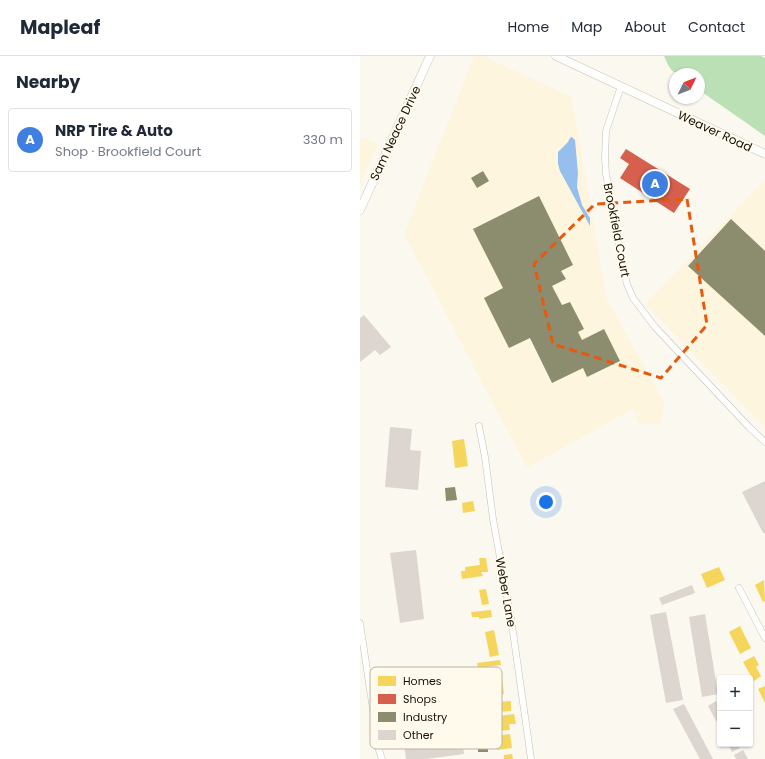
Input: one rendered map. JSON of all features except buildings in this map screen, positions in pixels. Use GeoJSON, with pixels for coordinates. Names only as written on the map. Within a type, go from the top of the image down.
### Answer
{"type":"FeatureCollection","features":[{"type":"Feature","properties":{"kind":"main road","name":"Sam Neace Drive"},"geometry":{"type":"LineString","coordinates":[[360,210],[430,56]]}},
{"type":"Feature","properties":{"kind":"main road","name":"Weaver Road"},"geometry":{"type":"LineString","coordinates":[[556,56],[765,154]]}},
{"type":"Feature","properties":{"kind":"street","name":"Brookfield Court"},"geometry":{"type":"LineString","coordinates":[[620,86],[606,131],[606,174],[623,268],[632,298],[656,327],[745,423],[765,442]]}},
{"type":"Feature","properties":{"kind":"street","name":"Weber Lane"},"geometry":{"type":"LineString","coordinates":[[480,426],[493,519],[511,618],[531,759]]}},
{"type":"Feature","properties":{"kind":"street"},"geometry":{"type":"LineString","coordinates":[[739,588],[765,638]]}},
{"type":"Feature","properties":{"kind":"street"},"geometry":{"type":"LineString","coordinates":[[360,623],[370,690]]}},
{"type":"Feature","properties":{"kind":"street"},"geometry":{"type":"LineString","coordinates":[[380,749],[382,759]]}},
{"type":"Feature","properties":{"kind":"highlighted area"},"geometry":{"type":"Polygon","coordinates":[[[687,199],[707,325],[661,378],[553,344],[534,264],[595,204],[687,199]]]}},
{"type":"Feature","properties":{"kind":"shaded area"},"geometry":{"type":"Polygon","coordinates":[[[474,56],[483,56],[572,97],[606,297],[664,402],[661,425],[639,423],[633,409],[527,468],[404,234],[474,56]]]}},
{"type":"Feature","properties":{"kind":"shaded area"},"geometry":{"type":"Polygon","coordinates":[[[360,137],[378,144],[360,185],[360,137]]]}},
{"type":"Feature","properties":{"kind":"shaded area"},"geometry":{"type":"Polygon","coordinates":[[[765,179],[765,428],[645,304],[765,179]]]}},
{"type":"Feature","properties":{"kind":"green space"},"geometry":{"type":"Polygon","coordinates":[[[664,56],[761,56],[765,58],[765,136],[705,94],[705,68],[670,68],[664,56]]]}},
{"type":"Feature","properties":{"kind":"water"},"geometry":{"type":"Polygon","coordinates":[[[572,137],[575,140],[578,173],[577,187],[582,205],[590,218],[590,226],[560,171],[558,164],[558,152],[572,137]]]}},
{"type":"Feature","properties":{"kind":"place","name":"NRP Tire & Auto"},"geometry":{"type":"Point","coordinates":[655,184]}}]}
